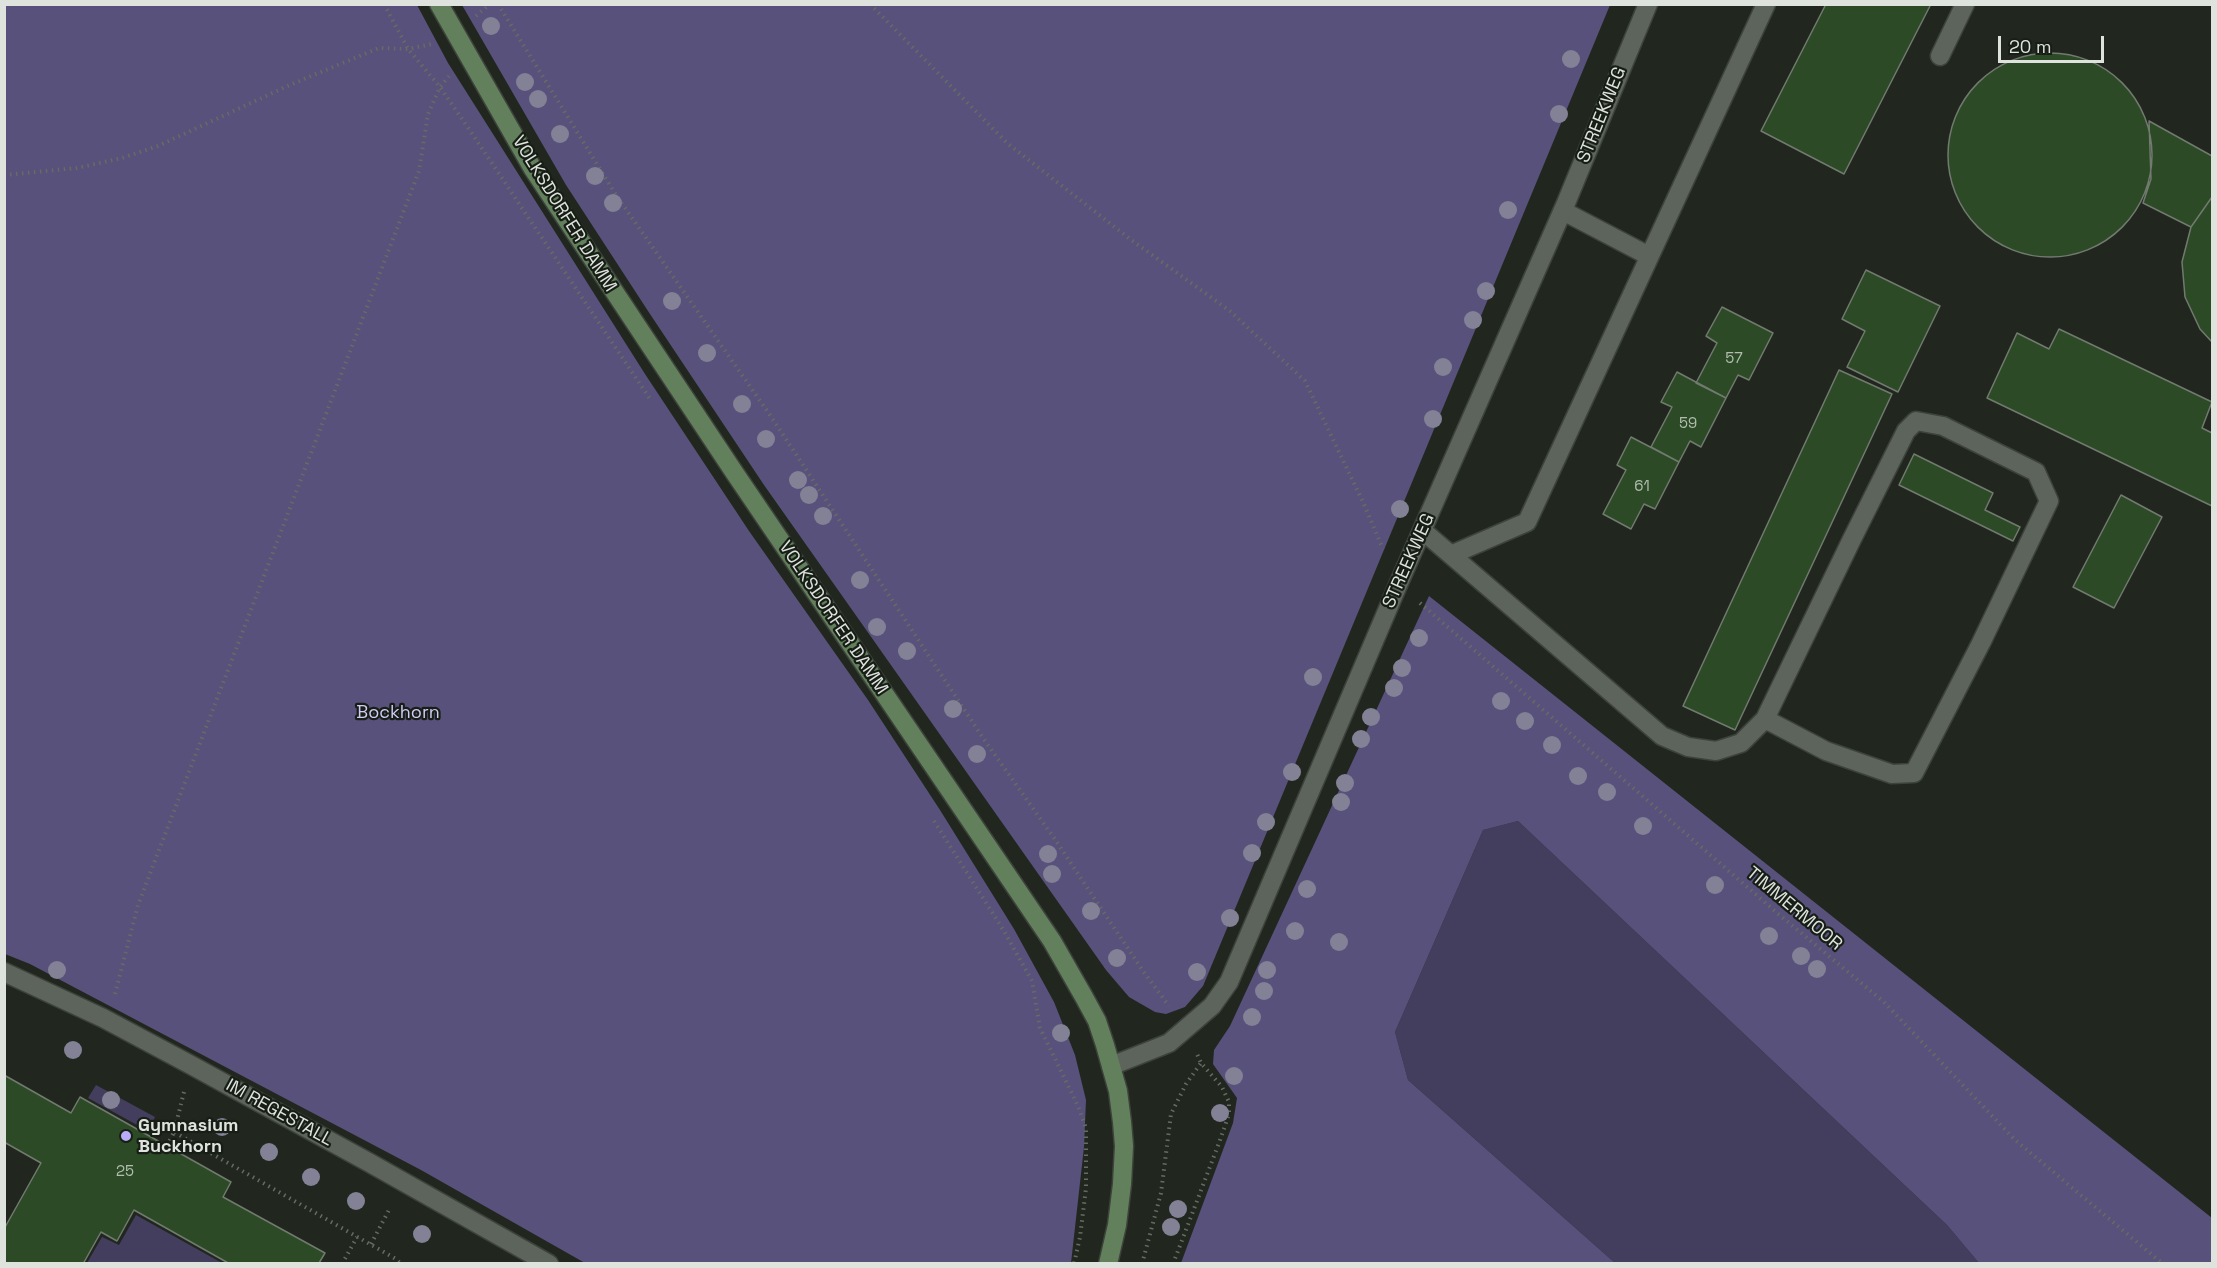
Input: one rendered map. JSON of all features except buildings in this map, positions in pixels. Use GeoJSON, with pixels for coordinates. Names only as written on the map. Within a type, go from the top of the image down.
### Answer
{"type":"FeatureCollection","features":[{"type":"Feature","properties":{"kind":"main road","name":"VOLKSDORFER DAMM"},"geometry":{"type":"LineString","coordinates":[[439,4],[533,169],[1052,941],[1097,1021],[1111,1066],[1121,1112],[1124,1167],[1117,1226],[1108,1263]]}},
{"type":"Feature","properties":{"kind":"street","name":"STREEKWEG"},"geometry":{"type":"LineString","coordinates":[[1111,1066],[1169,1043],[1187,1030],[1212,1006],[1229,982],[1398,585],[1563,211],[1648,4]]}},
{"type":"Feature","properties":{"kind":"street"},"geometry":{"type":"LineString","coordinates":[[1453,554],[1527,522],[1766,4]]}},
{"type":"Feature","properties":{"kind":"street"},"geometry":{"type":"LineString","coordinates":[[1940,56],[1965,4]]}},
{"type":"Feature","properties":{"kind":"street"},"geometry":{"type":"LineString","coordinates":[[1563,211],[1649,256]]}},
{"type":"Feature","properties":{"kind":"street"},"geometry":{"type":"LineString","coordinates":[[1423,531],[1453,554],[1662,736],[1688,747],[1716,750],[1741,743],[1765,719],[1886,471],[1906,432],[1916,421],[1943,426],[2036,472],[2049,501],[1981,643],[1914,773],[1892,774],[1826,751],[1765,719]]}},
{"type":"Feature","properties":{"kind":"street","name":"IM REGESTALL"},"geometry":{"type":"LineString","coordinates":[[4,972],[104,1018],[381,1168],[549,1263]]}},
{"type":"Feature","properties":{"kind":"path"},"geometry":{"type":"LineString","coordinates":[[384,4],[408,49],[440,87],[656,408]]}},
{"type":"Feature","properties":{"kind":"path"},"geometry":{"type":"LineString","coordinates":[[498,4],[616,195],[770,415],[984,738],[1143,971],[1187,1030],[1201,1063],[1222,1086],[1229,1102],[1229,1114],[1173,1263]]}},
{"type":"Feature","properties":{"kind":"path"},"geometry":{"type":"LineString","coordinates":[[870,4],[1007,143],[1130,239],[1230,311],[1305,381],[1364,502],[1398,585]]}},
{"type":"Feature","properties":{"kind":"path"},"geometry":{"type":"LineString","coordinates":[[4,175],[77,168],[131,155],[158,146],[292,84],[379,48],[408,49],[429,45]]}},
{"type":"Feature","properties":{"kind":"path"},"geometry":{"type":"LineString","coordinates":[[104,1018],[116,993],[138,905],[418,171],[428,114],[440,87],[467,54]]}},
{"type":"Feature","properties":{"kind":"path","name":"TIMMERMOOR"},"geometry":{"type":"LineString","coordinates":[[1398,585],[1776,912],[1884,1002],[2014,1139],[2163,1263]]}},
{"type":"Feature","properties":{"kind":"path"},"geometry":{"type":"LineString","coordinates":[[934,821],[1032,981],[1040,1028],[1078,1106],[1086,1128],[1086,1188],[1080,1237],[1074,1263]]}},
{"type":"Feature","properties":{"kind":"path"},"geometry":{"type":"LineString","coordinates":[[1142,1263],[1161,1193],[1171,1114],[1186,1084],[1201,1063]]}},
{"type":"Feature","properties":{"kind":"path"},"geometry":{"type":"LineString","coordinates":[[167,1146],[174,1132],[191,1065]]}},
{"type":"Feature","properties":{"kind":"path"},"geometry":{"type":"LineString","coordinates":[[174,1132],[401,1263]]}},
{"type":"Feature","properties":{"kind":"path"},"geometry":{"type":"LineString","coordinates":[[371,1244],[390,1208]]}},
{"type":"Feature","properties":{"kind":"path"},"geometry":{"type":"LineString","coordinates":[[342,1263],[357,1237]]}},
{"type":"Feature","properties":{"kind":"shaded area"},"geometry":{"type":"Polygon","coordinates":[[[1518,821],[1947,1225],[1979,1263],[1615,1263],[1408,1080],[1395,1032],[1483,830],[1518,821]]]}},
{"type":"Feature","properties":{"kind":"shaded area"},"geometry":{"type":"Polygon","coordinates":[[[96,1085],[155,1117],[148,1131],[88,1098],[96,1085]]]}},
{"type":"Feature","properties":{"kind":"shaded area"},"geometry":{"type":"Polygon","coordinates":[[[136,1215],[222,1263],[87,1263],[102,1237],[119,1245],[136,1215]]]}},
{"type":"Feature","properties":{"kind":"green space","name":"Bockhorn"},"geometry":{"type":"Polygon","coordinates":[[[4,5],[417,5],[448,63],[645,374],[749,531],[868,700],[940,810],[1014,929],[1054,1002],[1075,1055],[1086,1100],[1084,1147],[1071,1263],[585,1263],[421,1170],[30,964],[5,954],[4,5]]]}},
{"type":"Feature","properties":{"kind":"green space"},"geometry":{"type":"Polygon","coordinates":[[[462,5],[1610,5],[1203,986],[1185,1007],[1166,1014],[1155,1012],[1129,997],[1106,970],[764,485],[566,185],[462,5]]]}},
{"type":"Feature","properties":{"kind":"green space"},"geometry":{"type":"Polygon","coordinates":[[[1429,596],[2212,1218],[2212,1263],[1979,1263],[1947,1225],[1518,821],[1483,830],[1395,1032],[1408,1080],[1615,1263],[1181,1263],[1233,1123],[1237,1098],[1213,1064],[1214,1050],[1230,1026],[1429,596]]]}},
{"type":"Feature","properties":{"kind":"place","name":"Gymnasium Buckhorn"},"geometry":{"type":"Point","coordinates":[126,1136]}}]}
